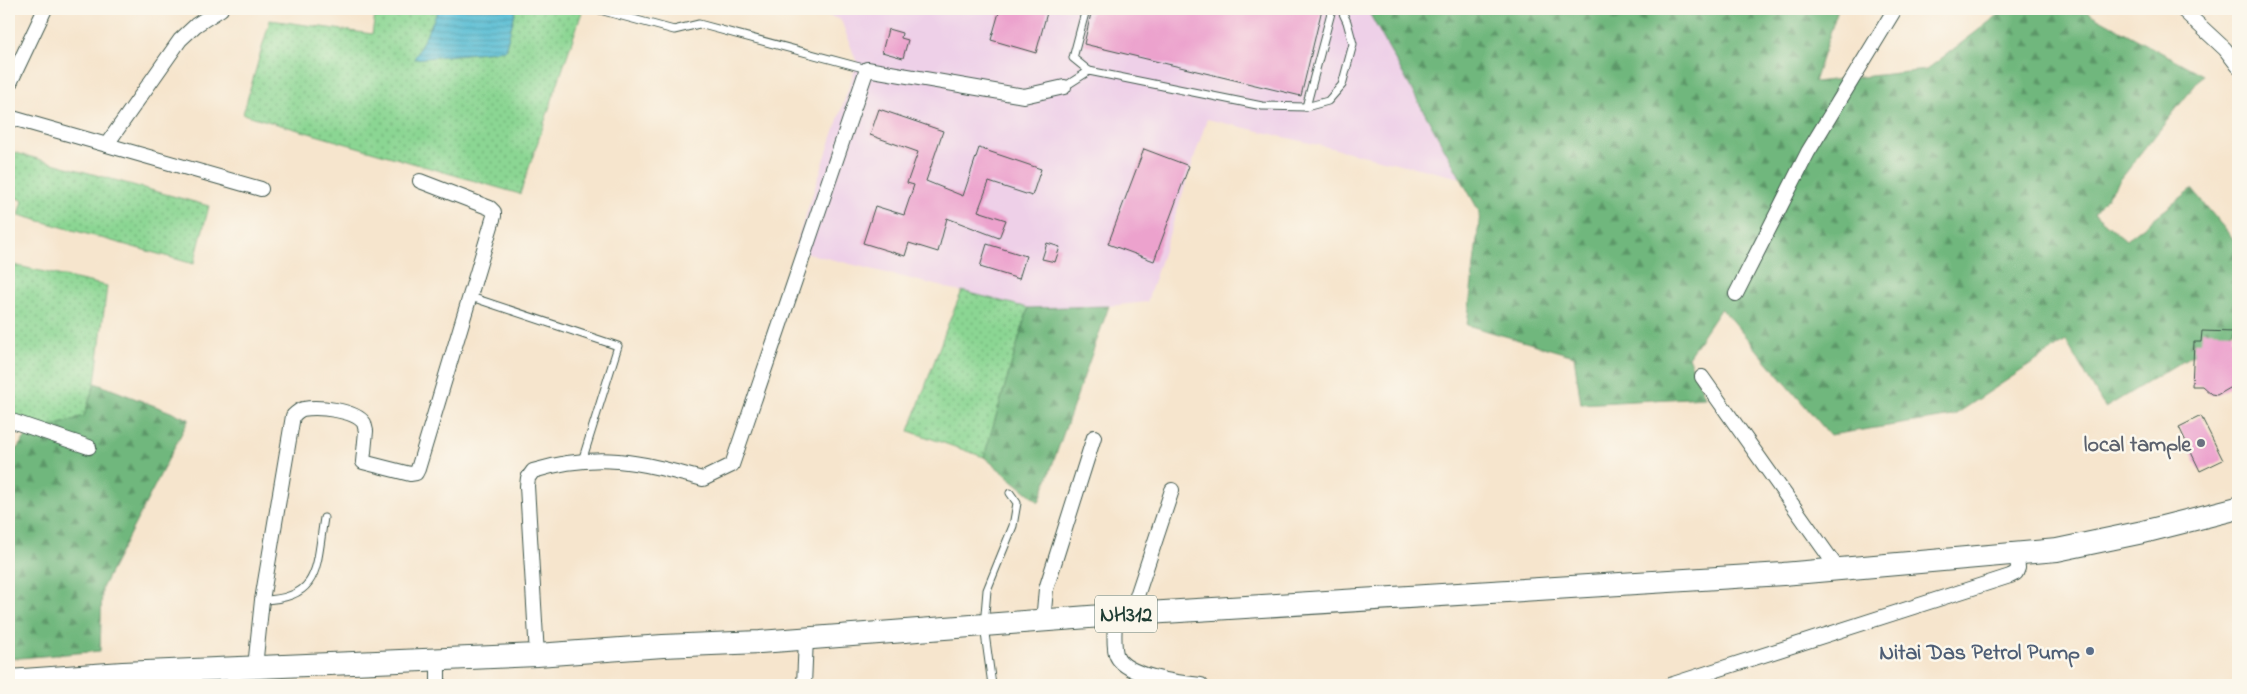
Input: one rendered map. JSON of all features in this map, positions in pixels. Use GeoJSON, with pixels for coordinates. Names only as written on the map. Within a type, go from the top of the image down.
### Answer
{"type":"FeatureCollection","features":[{"type":"Feature","properties":{"kind":"highway","name":"NH312"},"geometry":{"type":"LineString","coordinates":[[9,682],[123,679],[255,667],[537,656],[663,646],[1043,622],[1123,614],[1838,570],[2057,550],[2143,532],[2238,508]]}},
{"type":"Feature","properties":{"kind":"street"},"geometry":{"type":"LineString","coordinates":[[9,85],[45,9]]}},
{"type":"Feature","properties":{"kind":"street"},"geometry":{"type":"LineString","coordinates":[[107,144],[180,40],[196,25],[221,9]]}},
{"type":"Feature","properties":{"kind":"street"},"geometry":{"type":"LineString","coordinates":[[1736,294],[1808,152],[1895,9]]}},
{"type":"Feature","properties":{"kind":"street"},"geometry":{"type":"LineString","coordinates":[[2182,9],[2225,49],[2238,66]]}},
{"type":"Feature","properties":{"kind":"street"},"geometry":{"type":"LineString","coordinates":[[537,656],[528,478],[533,471],[582,461],[622,460],[645,463],[703,479],[732,465],[867,69],[1024,96],[1064,87]]}},
{"type":"Feature","properties":{"kind":"street"},"geometry":{"type":"LineString","coordinates":[[9,117],[261,189]]}},
{"type":"Feature","properties":{"kind":"street"},"geometry":{"type":"LineString","coordinates":[[255,667],[262,600],[293,416],[300,410],[313,408],[353,413],[364,423],[366,431],[363,462],[410,474],[416,473],[421,460],[471,296],[494,212],[490,208],[420,181]]}},
{"type":"Feature","properties":{"kind":"street"},"geometry":{"type":"LineString","coordinates":[[1702,377],[1838,570]]}},
{"type":"Feature","properties":{"kind":"street"},"geometry":{"type":"LineString","coordinates":[[9,420],[89,447]]}},
{"type":"Feature","properties":{"kind":"street"},"geometry":{"type":"LineString","coordinates":[[1043,622],[1046,589],[1094,437]]}},
{"type":"Feature","properties":{"kind":"street"},"geometry":{"type":"LineString","coordinates":[[1172,490],[1123,614],[1116,654],[1123,665],[1169,681],[1201,685]]}},
{"type":"Feature","properties":{"kind":"street"},"geometry":{"type":"LineString","coordinates":[[1670,685],[2010,576],[2016,573],[2018,568],[2017,554]]}},
{"type":"Feature","properties":{"kind":"street"},"geometry":{"type":"LineString","coordinates":[[804,685],[806,638]]}},
{"type":"Feature","properties":{"kind":"street"},"geometry":{"type":"LineString","coordinates":[[438,661],[438,685]]}},
{"type":"Feature","properties":{"kind":"lane"},"geometry":{"type":"LineString","coordinates":[[596,9],[674,30],[699,24],[867,69]]}},
{"type":"Feature","properties":{"kind":"lane"},"geometry":{"type":"LineString","coordinates":[[1086,9],[1073,58],[1090,71],[1262,106],[1306,107],[1328,101],[1342,85],[1353,44],[1341,9]]}},
{"type":"Feature","properties":{"kind":"lane"},"geometry":{"type":"LineString","coordinates":[[1306,107],[1332,9]]}},
{"type":"Feature","properties":{"kind":"lane"},"geometry":{"type":"LineString","coordinates":[[1064,87],[1090,71]]}},
{"type":"Feature","properties":{"kind":"lane"},"geometry":{"type":"LineString","coordinates":[[471,296],[618,346],[582,461]]}},
{"type":"Feature","properties":{"kind":"lane"},"geometry":{"type":"LineString","coordinates":[[992,685],[984,626],[987,590],[1013,526],[1017,503],[1010,493]]}},
{"type":"Feature","properties":{"kind":"lane"},"geometry":{"type":"LineString","coordinates":[[262,600],[282,600],[292,597],[302,591],[310,582],[324,518]]}},
{"type":"Feature","properties":{"kind":"shaded area"},"geometry":{"type":"Polygon","coordinates":[[[807,9],[1367,9],[1461,178],[1207,119],[1147,302],[1109,306],[1028,308],[794,250],[857,63],[841,20],[807,9]]]}},
{"type":"Feature","properties":{"kind":"green space"},"geometry":{"type":"Polygon","coordinates":[[[376,9],[439,9],[415,59],[505,50],[516,9],[583,9],[520,194],[243,114],[270,20],[372,34],[376,9]]]}},
{"type":"Feature","properties":{"kind":"green space"},"geometry":{"type":"Polygon","coordinates":[[[1367,9],[1838,9],[1814,82],[1926,70],[2006,9],[2081,9],[2203,75],[2094,213],[2126,240],[2192,189],[2238,245],[2238,327],[2105,408],[2066,341],[1953,416],[1830,435],[1721,308],[1688,357],[1705,397],[1581,404],[1574,356],[1467,325],[1480,213],[1367,9]]]}},
{"type":"Feature","properties":{"kind":"green space"},"geometry":{"type":"Polygon","coordinates":[[[9,151],[209,206],[194,264],[19,215],[23,200],[9,196],[9,151]]]}},
{"type":"Feature","properties":{"kind":"green space"},"geometry":{"type":"Polygon","coordinates":[[[9,264],[107,286],[95,383],[84,416],[27,435],[9,430],[9,264]]]}},
{"type":"Feature","properties":{"kind":"green space"},"geometry":{"type":"Polygon","coordinates":[[[962,291],[1028,308],[984,457],[909,431],[962,291]]]}},
{"type":"Feature","properties":{"kind":"green space"},"geometry":{"type":"Polygon","coordinates":[[[1109,306],[1039,502],[984,457],[1028,308],[1109,306]]]}},
{"type":"Feature","properties":{"kind":"green space"},"geometry":{"type":"Polygon","coordinates":[[[95,383],[189,419],[102,588],[100,651],[9,659],[9,459],[27,435],[84,416],[95,383]]]}},
{"type":"Feature","properties":{"kind":"water"},"geometry":{"type":"Polygon","coordinates":[[[439,9],[516,9],[505,50],[414,59],[439,9]]]}},
{"type":"Feature","properties":{"kind":"building"},"geometry":{"type":"Polygon","coordinates":[[[1000,9],[1048,9],[1036,53],[991,40],[1000,9]]]}},
{"type":"Feature","properties":{"kind":"building"},"geometry":{"type":"Polygon","coordinates":[[[1092,9],[1322,9],[1301,96],[1084,44],[1092,9]]]}},
{"type":"Feature","properties":{"kind":"building"},"geometry":{"type":"Polygon","coordinates":[[[888,29],[902,33],[901,38],[908,40],[903,58],[882,52],[888,29]]]}},
{"type":"Feature","properties":{"kind":"building"},"geometry":{"type":"Polygon","coordinates":[[[879,109],[943,131],[926,181],[963,196],[979,148],[1041,169],[1032,196],[989,182],[978,211],[1006,220],[999,238],[947,218],[938,252],[909,243],[905,256],[863,243],[875,206],[904,215],[914,185],[907,183],[918,152],[870,135],[879,109]]]}},
{"type":"Feature","properties":{"kind":"building"},"geometry":{"type":"Polygon","coordinates":[[[1144,149],[1189,166],[1154,261],[1108,244],[1144,149]]]}},
{"type":"Feature","properties":{"kind":"building"},"geometry":{"type":"Polygon","coordinates":[[[1047,243],[1060,247],[1055,262],[1042,259],[1047,243]]]}},
{"type":"Feature","properties":{"kind":"building"},"geometry":{"type":"Polygon","coordinates":[[[987,244],[1026,256],[1019,279],[980,267],[987,244]]]}},
{"type":"Feature","properties":{"kind":"building"},"geometry":{"type":"Polygon","coordinates":[[[2202,331],[2233,332],[2232,339],[2238,340],[2237,388],[2229,388],[2217,395],[2211,394],[2202,386],[2192,386],[2194,342],[2201,342],[2202,331]]]}},
{"type":"Feature","properties":{"kind":"building","name":"local tample"},"geometry":{"type":"Polygon","coordinates":[[[2201,416],[2223,460],[2200,471],[2179,427],[2201,416]]]}},
{"type":"Feature","properties":{"kind":"place","name":"local tample"},"geometry":{"type":"Point","coordinates":[2201,443]}},
{"type":"Feature","properties":{"kind":"place","name":"Nitai Das Petrol Pump"},"geometry":{"type":"Point","coordinates":[2090,651]}}]}
